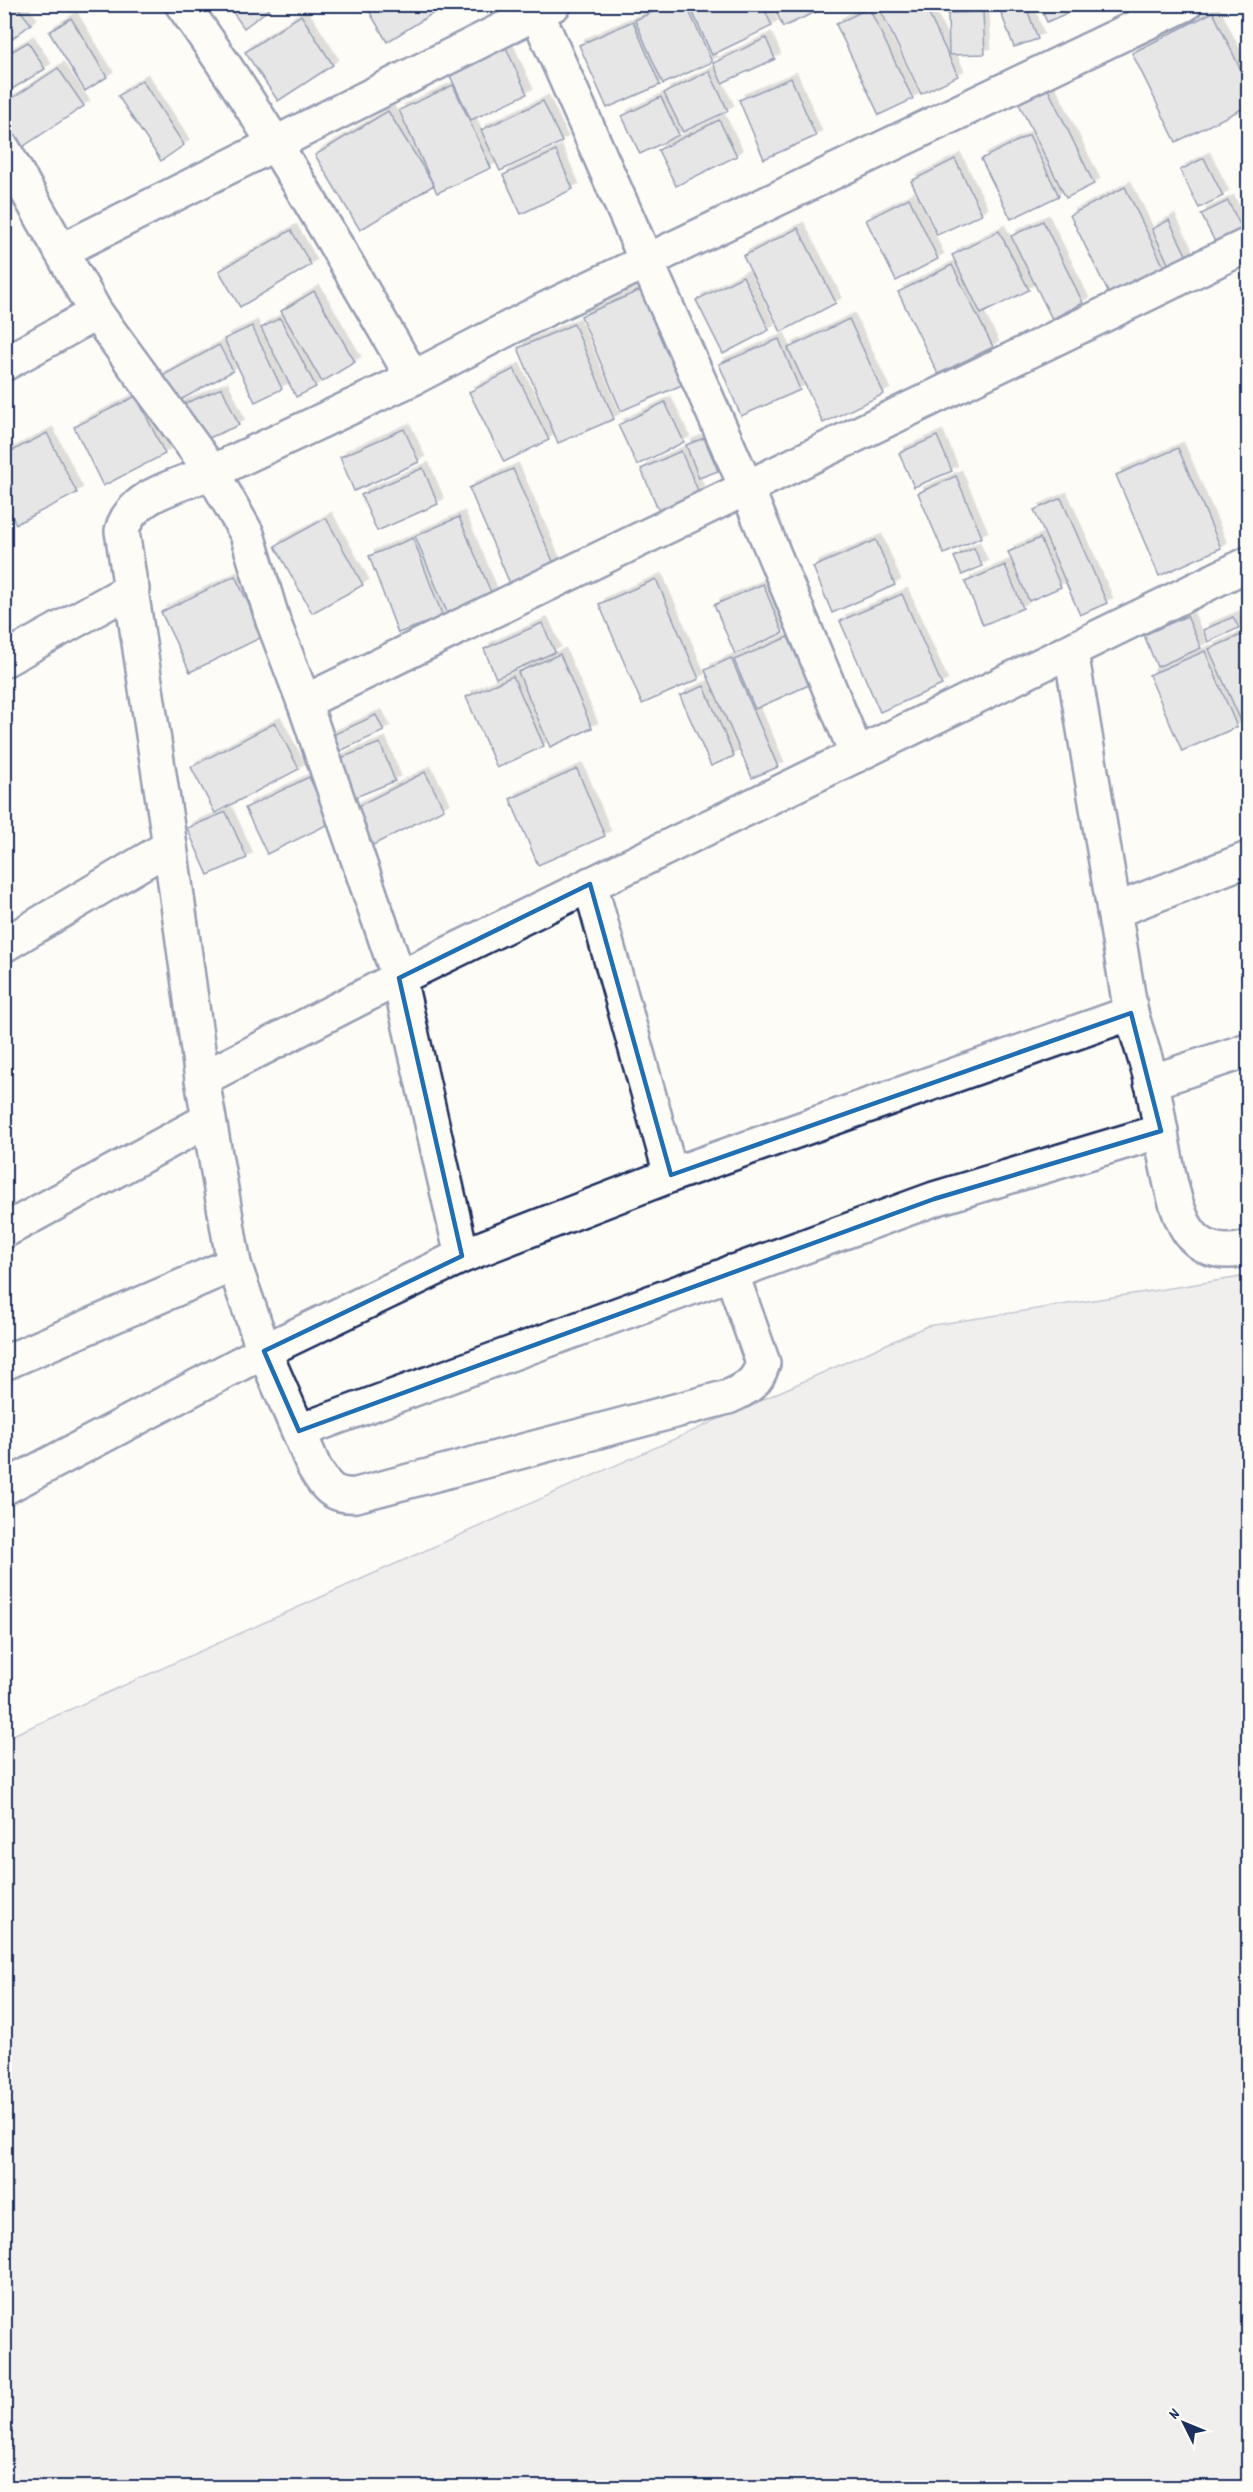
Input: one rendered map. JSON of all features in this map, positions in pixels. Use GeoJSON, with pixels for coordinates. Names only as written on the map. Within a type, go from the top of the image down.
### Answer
{"type":"FeatureCollection","features":[{"type":"Feature","properties":{"kind":"street"},"geometry":{"type":"LineString","coordinates":[[182,4],[226,66],[276,146],[413,378]]}},
{"type":"Feature","properties":{"kind":"street"},"geometry":{"type":"LineString","coordinates":[[731,1272],[763,1363],[759,1377],[748,1388],[728,1397],[356,1495],[344,1496],[332,1492],[324,1484],[264,1351],[234,1264],[208,1120],[170,846],[122,531],[125,520],[144,500],[212,472],[413,378],[542,311],[1185,4]]}},
{"type":"Feature","properties":{"kind":"street"},"geometry":{"type":"LineString","coordinates":[[62,251],[276,146],[542,7],[645,262],[747,489],[857,755]]}},
{"type":"Feature","properties":{"kind":"street"},"geometry":{"type":"LineString","coordinates":[[4,150],[96,313],[212,472],[247,534],[273,621],[304,702],[399,978],[462,1256]]}},
{"type":"Feature","properties":{"kind":"street"},"geometry":{"type":"LineString","coordinates":[[304,702],[1248,245]]}},
{"type":"Feature","properties":{"kind":"street"},"geometry":{"type":"LineString","coordinates":[[4,364],[96,313]]}},
{"type":"Feature","properties":{"kind":"street"},"geometry":{"type":"LineString","coordinates":[[202,1079],[399,978],[1248,564]]}},
{"type":"Feature","properties":{"kind":"street"},"geometry":{"type":"LineString","coordinates":[[4,660],[132,590]]}},
{"type":"Feature","properties":{"kind":"street"},"geometry":{"type":"LineString","coordinates":[[1071,651],[1131,1013],[1151,1082],[1178,1213],[1191,1234],[1203,1245],[1217,1250],[1235,1252],[1248,1248]]}},
{"type":"Feature","properties":{"kind":"street"},"geometry":{"type":"LineString","coordinates":[[4,945],[170,846]]}},
{"type":"Feature","properties":{"kind":"street"},"geometry":{"type":"LineString","coordinates":[[1114,911],[1248,859]]}},
{"type":"Feature","properties":{"kind":"street"},"geometry":{"type":"LineString","coordinates":[[590,884],[671,1175]]}},
{"type":"Feature","properties":{"kind":"street"},"geometry":{"type":"LineString","coordinates":[[4,1488],[264,1351],[462,1256],[671,1175],[1131,1013]]}},
{"type":"Feature","properties":{"kind":"street"},"geometry":{"type":"LineString","coordinates":[[1151,1082],[1248,1050]]}},
{"type":"Feature","properties":{"kind":"street"},"geometry":{"type":"LineString","coordinates":[[4,1231],[208,1120]]}},
{"type":"Feature","properties":{"kind":"street"},"geometry":{"type":"LineString","coordinates":[[299,1431],[933,1199],[1161,1131]]}},
{"type":"Feature","properties":{"kind":"street"},"geometry":{"type":"LineString","coordinates":[[4,1363],[234,1264]]}},
{"type":"Feature","properties":{"kind":"highlighted area"},"geometry":{"type":"Polygon","coordinates":[[[590,884],[671,1175],[1131,1013],[1161,1131],[934,1199],[299,1431],[264,1351],[462,1256],[399,978],[590,884]]]}},
{"type":"Feature","properties":{"kind":"shaded area"},"geometry":{"type":"Polygon","coordinates":[[[1248,1276],[1248,2487],[5,2487],[4,1739],[927,1326],[1248,1276]]]}},
{"type":"Feature","properties":{"kind":"building"},"geometry":{"type":"Polygon","coordinates":[[[4,4],[15,4],[31,24],[4,45],[4,4]]]}},
{"type":"Feature","properties":{"kind":"building"},"geometry":{"type":"Polygon","coordinates":[[[227,4],[276,4],[244,28],[227,4]]]}},
{"type":"Feature","properties":{"kind":"building"},"geometry":{"type":"Polygon","coordinates":[[[365,4],[437,4],[440,9],[387,42],[365,4]]]}},
{"type":"Feature","properties":{"kind":"building"},"geometry":{"type":"Polygon","coordinates":[[[670,4],[686,4],[712,62],[663,84],[635,20],[670,4]]]}},
{"type":"Feature","properties":{"kind":"building"},"geometry":{"type":"Polygon","coordinates":[[[689,4],[762,4],[772,26],[712,55],[689,4]]]}},
{"type":"Feature","properties":{"kind":"building"},"geometry":{"type":"Polygon","coordinates":[[[773,4],[831,4],[831,5],[783,27],[773,4]]]}},
{"type":"Feature","properties":{"kind":"building"},"geometry":{"type":"Polygon","coordinates":[[[890,4],[924,4],[958,76],[921,94],[880,9],[890,4]]]}},
{"type":"Feature","properties":{"kind":"building"},"geometry":{"type":"Polygon","coordinates":[[[1025,4],[1038,39],[1014,47],[998,5],[1025,4]]]}},
{"type":"Feature","properties":{"kind":"building"},"geometry":{"type":"Polygon","coordinates":[[[1039,4],[1082,4],[1083,6],[1047,22],[1039,4]]]}},
{"type":"Feature","properties":{"kind":"building"},"geometry":{"type":"Polygon","coordinates":[[[869,8],[913,99],[879,115],[836,24],[869,8]]]}},
{"type":"Feature","properties":{"kind":"building"},"geometry":{"type":"Polygon","coordinates":[[[983,12],[985,54],[949,55],[948,13],[983,12]]]}},
{"type":"Feature","properties":{"kind":"building"},"geometry":{"type":"Polygon","coordinates":[[[1213,12],[1248,85],[1248,106],[1176,142],[1132,53],[1213,12]]]}},
{"type":"Feature","properties":{"kind":"building"},"geometry":{"type":"Polygon","coordinates":[[[301,15],[333,65],[278,101],[245,52],[301,15]]]}},
{"type":"Feature","properties":{"kind":"building"},"geometry":{"type":"Polygon","coordinates":[[[71,18],[107,77],[85,91],[49,32],[71,18]]]}},
{"type":"Feature","properties":{"kind":"building"},"geometry":{"type":"Polygon","coordinates":[[[633,21],[660,85],[607,108],[579,45],[633,21]]]}},
{"type":"Feature","properties":{"kind":"building"},"geometry":{"type":"Polygon","coordinates":[[[501,37],[527,94],[471,120],[444,63],[501,37]]]}},
{"type":"Feature","properties":{"kind":"building"},"geometry":{"type":"Polygon","coordinates":[[[766,38],[775,59],[722,83],[713,63],[766,38]]]}},
{"type":"Feature","properties":{"kind":"building"},"geometry":{"type":"Polygon","coordinates":[[[28,42],[45,69],[4,94],[4,56],[28,42]]]}},
{"type":"Feature","properties":{"kind":"building"},"geometry":{"type":"Polygon","coordinates":[[[58,68],[84,106],[21,148],[4,124],[4,104],[58,68]]]}},
{"type":"Feature","properties":{"kind":"building"},"geometry":{"type":"Polygon","coordinates":[[[709,71],[728,111],[683,132],[664,93],[709,71]]]}},
{"type":"Feature","properties":{"kind":"building"},"geometry":{"type":"Polygon","coordinates":[[[791,78],[816,136],[764,159],[739,100],[791,78]]]}},
{"type":"Feature","properties":{"kind":"building"},"geometry":{"type":"Polygon","coordinates":[[[142,80],[184,145],[161,161],[118,96],[142,80]]]}},
{"type":"Feature","properties":{"kind":"building"},"geometry":{"type":"Polygon","coordinates":[[[1045,83],[1094,184],[1066,198],[1016,98],[1045,83]]]}},
{"type":"Feature","properties":{"kind":"building"},"geometry":{"type":"Polygon","coordinates":[[[453,85],[491,168],[437,193],[399,110],[453,85]]]}},
{"type":"Feature","properties":{"kind":"building"},"geometry":{"type":"Polygon","coordinates":[[[661,97],[679,135],[640,154],[622,116],[661,97]]]}},
{"type":"Feature","properties":{"kind":"building"},"geometry":{"type":"Polygon","coordinates":[[[543,101],[562,142],[500,171],[481,130],[543,101]]]}},
{"type":"Feature","properties":{"kind":"building"},"geometry":{"type":"Polygon","coordinates":[[[388,111],[434,185],[360,230],[315,155],[388,111]]]}},
{"type":"Feature","properties":{"kind":"building"},"geometry":{"type":"Polygon","coordinates":[[[719,120],[737,156],[676,186],[658,150],[719,120]]]}},
{"type":"Feature","properties":{"kind":"building"},"geometry":{"type":"Polygon","coordinates":[[[1029,135],[1059,196],[1011,219],[981,159],[1029,135]]]}},
{"type":"Feature","properties":{"kind":"building"},"geometry":{"type":"Polygon","coordinates":[[[556,151],[573,189],[521,214],[503,175],[556,151]]]}},
{"type":"Feature","properties":{"kind":"building"},"geometry":{"type":"Polygon","coordinates":[[[1204,158],[1223,196],[1199,208],[1180,170],[1204,158]]]}},
{"type":"Feature","properties":{"kind":"building"},"geometry":{"type":"Polygon","coordinates":[[[955,159],[982,214],[937,235],[911,181],[955,159]]]}},
{"type":"Feature","properties":{"kind":"building"},"geometry":{"type":"Polygon","coordinates":[[[1125,187],[1164,267],[1109,294],[1070,215],[1125,187]]]}},
{"type":"Feature","properties":{"kind":"building"},"geometry":{"type":"Polygon","coordinates":[[[909,198],[938,259],[896,281],[866,220],[909,198]]]}},
{"type":"Feature","properties":{"kind":"building"},"geometry":{"type":"Polygon","coordinates":[[[1228,201],[1244,233],[1217,246],[1201,214],[1228,201]]]}},
{"type":"Feature","properties":{"kind":"building"},"geometry":{"type":"Polygon","coordinates":[[[1169,220],[1191,265],[1173,274],[1152,229],[1169,220]]]}},
{"type":"Feature","properties":{"kind":"building"},"geometry":{"type":"Polygon","coordinates":[[[1043,221],[1083,303],[1052,319],[1011,236],[1043,221]]]}},
{"type":"Feature","properties":{"kind":"building"},"geometry":{"type":"Polygon","coordinates":[[[798,228],[836,303],[781,332],[743,256],[798,228]]]}},
{"type":"Feature","properties":{"kind":"building"},"geometry":{"type":"Polygon","coordinates":[[[291,230],[311,265],[240,307],[219,271],[291,230]]]}},
{"type":"Feature","properties":{"kind":"building"},"geometry":{"type":"Polygon","coordinates":[[[999,231],[1029,290],[981,314],[952,255],[999,231]]]}},
{"type":"Feature","properties":{"kind":"building"},"geometry":{"type":"Polygon","coordinates":[[[952,265],[993,347],[938,374],[898,292],[952,265]]]}},
{"type":"Feature","properties":{"kind":"building"},"geometry":{"type":"Polygon","coordinates":[[[743,276],[769,330],[723,354],[696,300],[743,276]]]}},
{"type":"Feature","properties":{"kind":"building"},"geometry":{"type":"Polygon","coordinates":[[[643,289],[684,384],[621,411],[581,316],[643,289]]]}},
{"type":"Feature","properties":{"kind":"building"},"geometry":{"type":"Polygon","coordinates":[[[314,291],[355,362],[322,382],[281,311],[314,291]]]}},
{"type":"Feature","properties":{"kind":"building"},"geometry":{"type":"Polygon","coordinates":[[[280,318],[316,387],[296,397],[261,328],[280,318]]]}},
{"type":"Feature","properties":{"kind":"building"},"geometry":{"type":"Polygon","coordinates":[[[849,319],[884,394],[823,423],[788,348],[849,319]]]}},
{"type":"Feature","properties":{"kind":"building"},"geometry":{"type":"Polygon","coordinates":[[[574,324],[614,419],[558,443],[518,348],[574,324]]]}},
{"type":"Feature","properties":{"kind":"building"},"geometry":{"type":"Polygon","coordinates":[[[252,326],[282,389],[255,402],[224,339],[252,326]]]}},
{"type":"Feature","properties":{"kind":"building"},"geometry":{"type":"Polygon","coordinates":[[[779,339],[800,390],[741,416],[719,364],[779,339]]]}},
{"type":"Feature","properties":{"kind":"building"},"geometry":{"type":"Polygon","coordinates":[[[219,345],[233,371],[175,403],[160,377],[219,345]]]}},
{"type":"Feature","properties":{"kind":"building"},"geometry":{"type":"Polygon","coordinates":[[[514,369],[549,440],[504,462],[469,392],[514,369]]]}},
{"type":"Feature","properties":{"kind":"building"},"geometry":{"type":"Polygon","coordinates":[[[222,388],[239,425],[195,444],[179,406],[222,388]]]}},
{"type":"Feature","properties":{"kind":"building"},"geometry":{"type":"Polygon","coordinates":[[[136,396],[165,454],[103,486],[74,427],[136,396]]]}},
{"type":"Feature","properties":{"kind":"building"},"geometry":{"type":"Polygon","coordinates":[[[665,402],[684,442],[637,465],[618,425],[665,402]]]}},
{"type":"Feature","properties":{"kind":"building"},"geometry":{"type":"Polygon","coordinates":[[[404,429],[419,462],[354,491],[340,457],[404,429]]]}},
{"type":"Feature","properties":{"kind":"building"},"geometry":{"type":"Polygon","coordinates":[[[47,433],[77,493],[16,524],[4,501],[4,455],[47,433]]]}},
{"type":"Feature","properties":{"kind":"building"},"geometry":{"type":"Polygon","coordinates":[[[937,436],[952,471],[914,487],[899,453],[937,436]]]}},
{"type":"Feature","properties":{"kind":"building"},"geometry":{"type":"Polygon","coordinates":[[[704,438],[718,471],[699,478],[686,445],[704,438]]]}},
{"type":"Feature","properties":{"kind":"building"},"geometry":{"type":"Polygon","coordinates":[[[1178,448],[1221,548],[1159,576],[1116,475],[1178,448]]]}},
{"type":"Feature","properties":{"kind":"building"},"geometry":{"type":"Polygon","coordinates":[[[681,451],[702,500],[662,518],[641,469],[681,451]]]}},
{"type":"Feature","properties":{"kind":"building"},"geometry":{"type":"Polygon","coordinates":[[[423,468],[438,504],[377,531],[361,495],[423,468]]]}},
{"type":"Feature","properties":{"kind":"building"},"geometry":{"type":"Polygon","coordinates":[[[513,469],[555,566],[511,586],[469,488],[513,469]]]}},
{"type":"Feature","properties":{"kind":"building"},"geometry":{"type":"Polygon","coordinates":[[[956,476],[982,537],[944,554],[918,493],[956,476]]]}},
{"type":"Feature","properties":{"kind":"building"},"geometry":{"type":"Polygon","coordinates":[[[1061,498],[1107,603],[1080,615],[1034,510],[1061,498]]]}},
{"type":"Feature","properties":{"kind":"building"},"geometry":{"type":"Polygon","coordinates":[[[459,517],[493,597],[449,617],[415,536],[459,517]]]}},
{"type":"Feature","properties":{"kind":"building"},"geometry":{"type":"Polygon","coordinates":[[[326,518],[363,585],[312,613],[275,546],[326,518]]]}},
{"type":"Feature","properties":{"kind":"building"},"geometry":{"type":"Polygon","coordinates":[[[413,538],[443,617],[398,633],[369,556],[413,538]]]}},
{"type":"Feature","properties":{"kind":"building"},"geometry":{"type":"Polygon","coordinates":[[[1040,538],[1061,587],[1029,601],[1008,552],[1040,538]]]}},
{"type":"Feature","properties":{"kind":"building"},"geometry":{"type":"Polygon","coordinates":[[[876,540],[895,585],[832,613],[813,567],[876,540]]]}},
{"type":"Feature","properties":{"kind":"building"},"geometry":{"type":"Polygon","coordinates":[[[974,548],[982,566],[962,575],[954,557],[974,548]]]}},
{"type":"Feature","properties":{"kind":"building"},"geometry":{"type":"Polygon","coordinates":[[[1005,565],[1023,608],[983,625],[965,582],[1005,565]]]}},
{"type":"Feature","properties":{"kind":"building"},"geometry":{"type":"Polygon","coordinates":[[[235,576],[264,636],[190,672],[161,612],[235,576]]]}},
{"type":"Feature","properties":{"kind":"building"},"geometry":{"type":"Polygon","coordinates":[[[656,579],[699,679],[642,704],[599,604],[656,579]]]}},
{"type":"Feature","properties":{"kind":"building"},"geometry":{"type":"Polygon","coordinates":[[[763,584],[783,633],[735,654],[714,605],[763,584]]]}},
{"type":"Feature","properties":{"kind":"building"},"geometry":{"type":"Polygon","coordinates":[[[902,594],[942,685],[880,712],[840,621],[902,594]]]}},
{"type":"Feature","properties":{"kind":"building"},"geometry":{"type":"Polygon","coordinates":[[[1187,616],[1201,648],[1157,667],[1144,635],[1187,616]]]}},
{"type":"Feature","properties":{"kind":"building"},"geometry":{"type":"Polygon","coordinates":[[[1233,617],[1239,628],[1208,642],[1203,630],[1233,617]]]}},
{"type":"Feature","properties":{"kind":"building"},"geometry":{"type":"Polygon","coordinates":[[[542,623],[555,652],[496,678],[484,649],[542,623]]]}},
{"type":"Feature","properties":{"kind":"building"},"geometry":{"type":"Polygon","coordinates":[[[1248,632],[1248,718],[1241,721],[1209,649],[1248,632]]]}},
{"type":"Feature","properties":{"kind":"building"},"geometry":{"type":"Polygon","coordinates":[[[788,637],[809,685],[755,709],[734,660],[788,637]]]}},
{"type":"Feature","properties":{"kind":"building"},"geometry":{"type":"Polygon","coordinates":[[[1205,651],[1237,727],[1182,751],[1149,675],[1205,651]]]}},
{"type":"Feature","properties":{"kind":"building"},"geometry":{"type":"Polygon","coordinates":[[[560,654],[592,728],[550,747],[518,672],[560,654]]]}},
{"type":"Feature","properties":{"kind":"building"},"geometry":{"type":"Polygon","coordinates":[[[731,658],[778,767],[752,778],[705,670],[731,658]]]}},
{"type":"Feature","properties":{"kind":"building"},"geometry":{"type":"Polygon","coordinates":[[[513,676],[544,746],[497,768],[466,697],[513,676]]]}},
{"type":"Feature","properties":{"kind":"building"},"geometry":{"type":"Polygon","coordinates":[[[704,686],[734,756],[711,766],[680,696],[704,686]]]}},
{"type":"Feature","properties":{"kind":"building"},"geometry":{"type":"Polygon","coordinates":[[[376,715],[384,731],[329,756],[322,740],[376,715]]]}},
{"type":"Feature","properties":{"kind":"building"},"geometry":{"type":"Polygon","coordinates":[[[275,723],[299,769],[215,813],[191,767],[275,723]]]}},
{"type":"Feature","properties":{"kind":"building"},"geometry":{"type":"Polygon","coordinates":[[[380,743],[395,781],[348,800],[333,761],[380,743]]]}},
{"type":"Feature","properties":{"kind":"building"},"geometry":{"type":"Polygon","coordinates":[[[577,769],[605,836],[538,865],[510,799],[577,769]]]}},
{"type":"Feature","properties":{"kind":"building"},"geometry":{"type":"Polygon","coordinates":[[[425,772],[444,809],[373,845],[354,808],[425,772]]]}},
{"type":"Feature","properties":{"kind":"building"},"geometry":{"type":"Polygon","coordinates":[[[309,777],[331,823],[267,854],[245,808],[309,777]]]}},
{"type":"Feature","properties":{"kind":"building"},"geometry":{"type":"Polygon","coordinates":[[[226,812],[247,858],[208,875],[187,828],[226,812]]]}}]}
